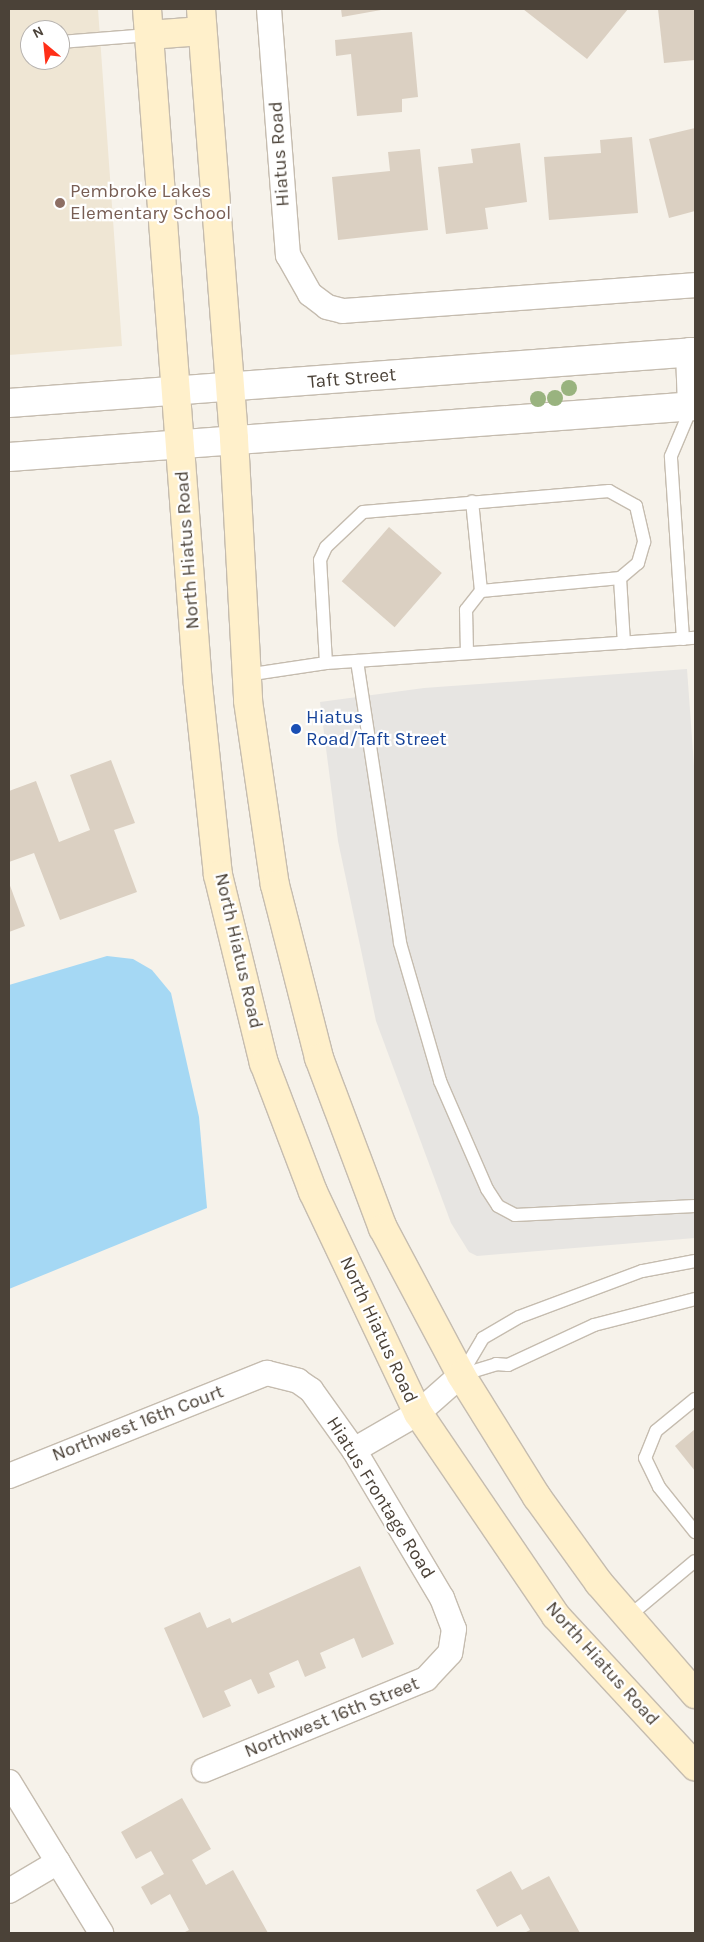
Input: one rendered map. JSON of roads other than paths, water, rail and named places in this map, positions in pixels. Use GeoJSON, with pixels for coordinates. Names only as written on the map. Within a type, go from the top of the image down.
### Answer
{"type":"FeatureCollection","features":[{"type":"Feature","properties":{"kind":"main road"},"geometry":{"type":"LineString","coordinates":[[148,22],[202,20],[234,439],[246,675],[275,885],[319,1058],[383,1228],[461,1375],[537,1496],[628,1616],[695,1694]]}},
{"type":"Feature","properties":{"kind":"main road","name":"North Hiatus Road"},"geometry":{"type":"LineString","coordinates":[[148,22],[178,390],[180,442],[198,685],[218,875],[264,1063],[313,1192],[418,1413],[556,1616],[695,1766]]}},
{"type":"Feature","properties":{"kind":"street","name":"Hiatus Road"},"geometry":{"type":"LineString","coordinates":[[269,9],[288,255],[310,294],[327,307],[343,311],[695,285]]}},
{"type":"Feature","properties":{"kind":"street","name":"Taft Street"},"geometry":{"type":"LineString","coordinates":[[9,403],[178,390],[229,389],[692,352]]}},
{"type":"Feature","properties":{"kind":"street"},"geometry":{"type":"LineString","coordinates":[[9,457],[180,442],[694,408],[692,352]]}},
{"type":"Feature","properties":{"kind":"street","name":"Hiatus Frontage Road"},"geometry":{"type":"LineString","coordinates":[[267,1374],[298,1381],[311,1390],[354,1450],[442,1598],[454,1629],[450,1653]]}},
{"type":"Feature","properties":{"kind":"street","name":"Northwest 16th Court"},"geometry":{"type":"LineString","coordinates":[[9,1476],[267,1374]]}},
{"type":"Feature","properties":{"kind":"street"},"geometry":{"type":"LineString","coordinates":[[354,1450],[418,1413],[461,1375]]}},
{"type":"Feature","properties":{"kind":"street","name":"Northwest 16th Street"},"geometry":{"type":"LineString","coordinates":[[204,1770],[426,1680],[450,1653]]}},
{"type":"Feature","properties":{"kind":"street"},"geometry":{"type":"LineString","coordinates":[[9,1782],[101,1933]]}},
{"type":"Feature","properties":{"kind":"street"},"geometry":{"type":"LineString","coordinates":[[9,1891],[58,1862]]}},
{"type":"Feature","properties":{"kind":"lane"},"geometry":{"type":"LineString","coordinates":[[70,40],[148,22]]}},
{"type":"Feature","properties":{"kind":"lane"},"geometry":{"type":"LineString","coordinates":[[246,675],[326,663],[689,638],[671,456],[694,408]]}},
{"type":"Feature","properties":{"kind":"lane"},"geometry":{"type":"LineString","coordinates":[[326,663],[320,560],[326,547],[363,512],[472,501],[609,491],[626,497],[636,506],[644,542],[638,563],[620,578],[481,591]]}},
{"type":"Feature","properties":{"kind":"lane"},"geometry":{"type":"LineString","coordinates":[[468,653],[466,610],[481,591],[472,501]]}},
{"type":"Feature","properties":{"kind":"lane"},"geometry":{"type":"LineString","coordinates":[[620,578],[624,643]]}},
{"type":"Feature","properties":{"kind":"lane"},"geometry":{"type":"LineString","coordinates":[[357,662],[400,943],[440,1081],[470,1156],[498,1206],[515,1215],[695,1206]]}},
{"type":"Feature","properties":{"kind":"lane"},"geometry":{"type":"LineString","coordinates":[[461,1375],[483,1338],[519,1317],[642,1270],[695,1261]]}},
{"type":"Feature","properties":{"kind":"lane"},"geometry":{"type":"LineString","coordinates":[[461,1375],[496,1364],[508,1365],[594,1325],[695,1300]]}},
{"type":"Feature","properties":{"kind":"lane"},"geometry":{"type":"LineString","coordinates":[[695,1399],[656,1431],[645,1458],[659,1487],[695,1532]]}},
{"type":"Feature","properties":{"kind":"lane"},"geometry":{"type":"LineString","coordinates":[[628,1616],[695,1561]]}},
{"type":"Feature","properties":{"kind":"water"},"geometry":{"type":"Polygon","coordinates":[[[107,956],[133,959],[152,970],[171,993],[199,1117],[207,1208],[9,1289],[9,985],[107,956]]]}},
{"type":"Feature","properties":{"kind":"place","name":"Pembroke Lakes Elementary School"},"geometry":{"type":"Point","coordinates":[60,203]}},
{"type":"Feature","properties":{"kind":"place","name":"Hiatus Road/Taft Street"},"geometry":{"type":"Point","coordinates":[296,729]}}]}
